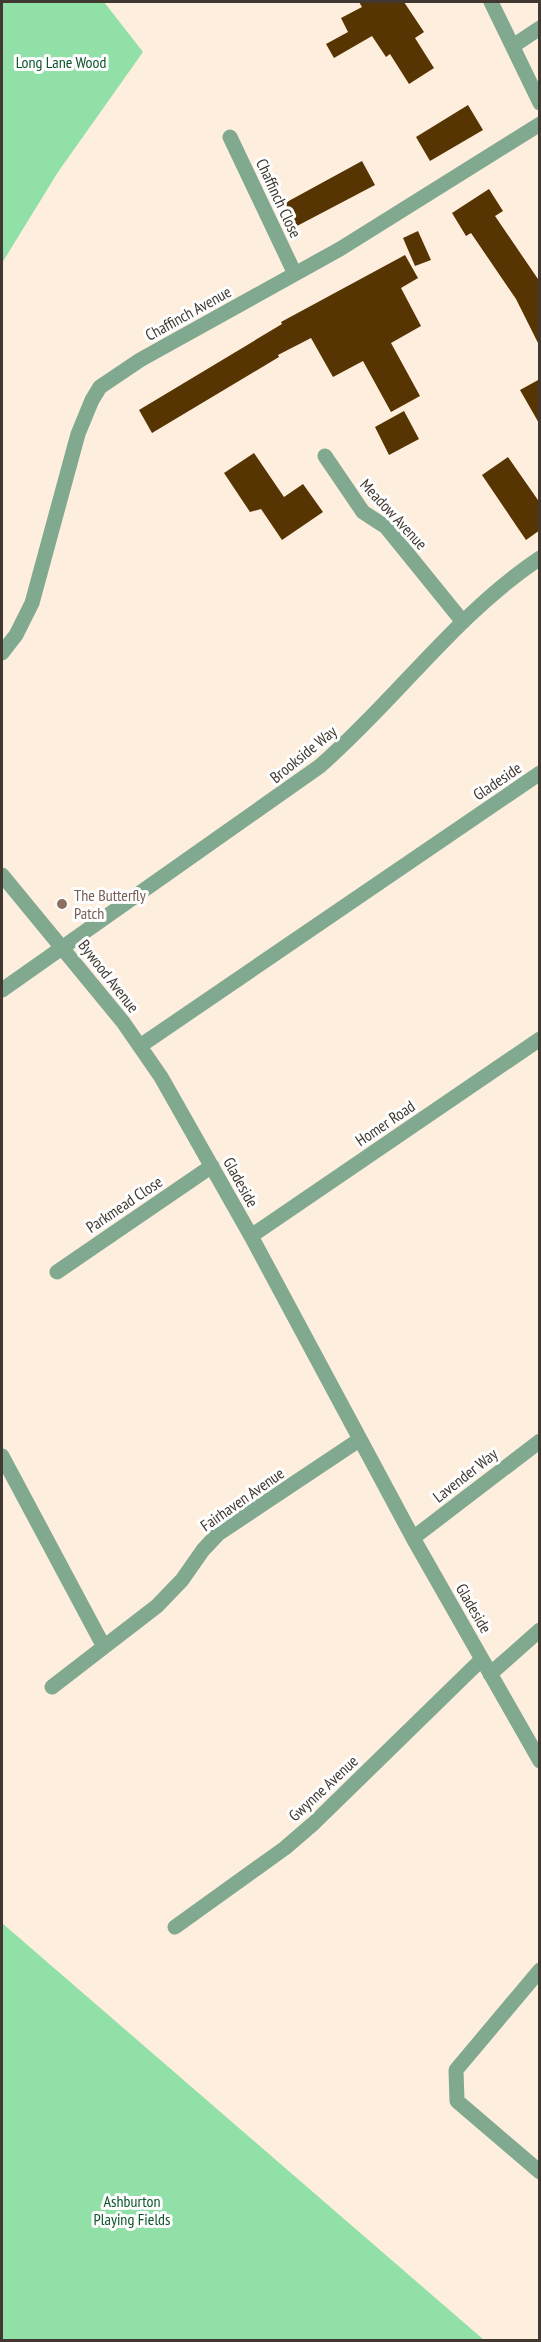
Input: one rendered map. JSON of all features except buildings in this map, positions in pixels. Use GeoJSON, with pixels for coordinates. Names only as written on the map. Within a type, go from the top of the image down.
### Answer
{"type":"FeatureCollection","features":[{"type":"Feature","properties":{"kind":"street"},"geometry":{"type":"LineString","coordinates":[[491,2],[540,103]]}},
{"type":"Feature","properties":{"kind":"street"},"geometry":{"type":"LineString","coordinates":[[513,46],[540,28]]}},
{"type":"Feature","properties":{"kind":"street","name":"Chaffinch Avenue"},"geometry":{"type":"LineString","coordinates":[[2,653],[16,635],[32,603],[78,434],[100,387],[140,360],[383,223],[540,124]]}},
{"type":"Feature","properties":{"kind":"street","name":"Chaffinch Close"},"geometry":{"type":"LineString","coordinates":[[230,137],[296,274]]}},
{"type":"Feature","properties":{"kind":"street","name":"Meadow Avenue"},"geometry":{"type":"LineString","coordinates":[[325,456],[363,512],[386,527],[463,622]]}},
{"type":"Feature","properties":{"kind":"street","name":"Brookside Way"},"geometry":{"type":"LineString","coordinates":[[2,990],[320,766],[359,730],[463,622],[511,578],[540,558]]}},
{"type":"Feature","properties":{"kind":"street","name":"Gladeside"},"geometry":{"type":"LineString","coordinates":[[540,773],[140,1046],[212,1166],[413,1538],[540,1761]]}},
{"type":"Feature","properties":{"kind":"street","name":"Bywood Avenue"},"geometry":{"type":"LineString","coordinates":[[2,875],[63,947],[140,1046]]}},
{"type":"Feature","properties":{"kind":"street","name":"Homer Road"},"geometry":{"type":"LineString","coordinates":[[251,1236],[540,1039]]}},
{"type":"Feature","properties":{"kind":"street","name":"Parkmead Close"},"geometry":{"type":"LineString","coordinates":[[57,1272],[212,1166]]}},
{"type":"Feature","properties":{"kind":"street","name":"Fairhaven Avenue"},"geometry":{"type":"LineString","coordinates":[[51,1687],[157,1606],[182,1580],[203,1550],[218,1534],[359,1440]]}},
{"type":"Feature","properties":{"kind":"street","name":"Lavender Way"},"geometry":{"type":"LineString","coordinates":[[413,1538],[540,1441]]}},
{"type":"Feature","properties":{"kind":"street"},"geometry":{"type":"LineString","coordinates":[[2,1456],[104,1647]]}},
{"type":"Feature","properties":{"kind":"street"},"geometry":{"type":"LineString","coordinates":[[490,1674],[540,1630]]}},
{"type":"Feature","properties":{"kind":"street","name":"Gwynne Avenue"},"geometry":{"type":"LineString","coordinates":[[175,1927],[285,1848],[314,1823],[482,1659]]}},
{"type":"Feature","properties":{"kind":"street"},"geometry":{"type":"LineString","coordinates":[[540,1971],[456,2070],[457,2101],[540,2172]]}},
{"type":"Feature","properties":{"kind":"green space","name":"Long Lane Wood"},"geometry":{"type":"Polygon","coordinates":[[[2,2],[104,2],[143,52],[58,172],[2,263],[2,2]]]}},
{"type":"Feature","properties":{"kind":"green space","name":"Ashburton Playing Fields"},"geometry":{"type":"Polygon","coordinates":[[[2,1923],[484,2340],[2,2340],[2,1923]]]}},
{"type":"Feature","properties":{"kind":"place","name":"The Butterfly Patch"},"geometry":{"type":"Point","coordinates":[62,904]}}]}
